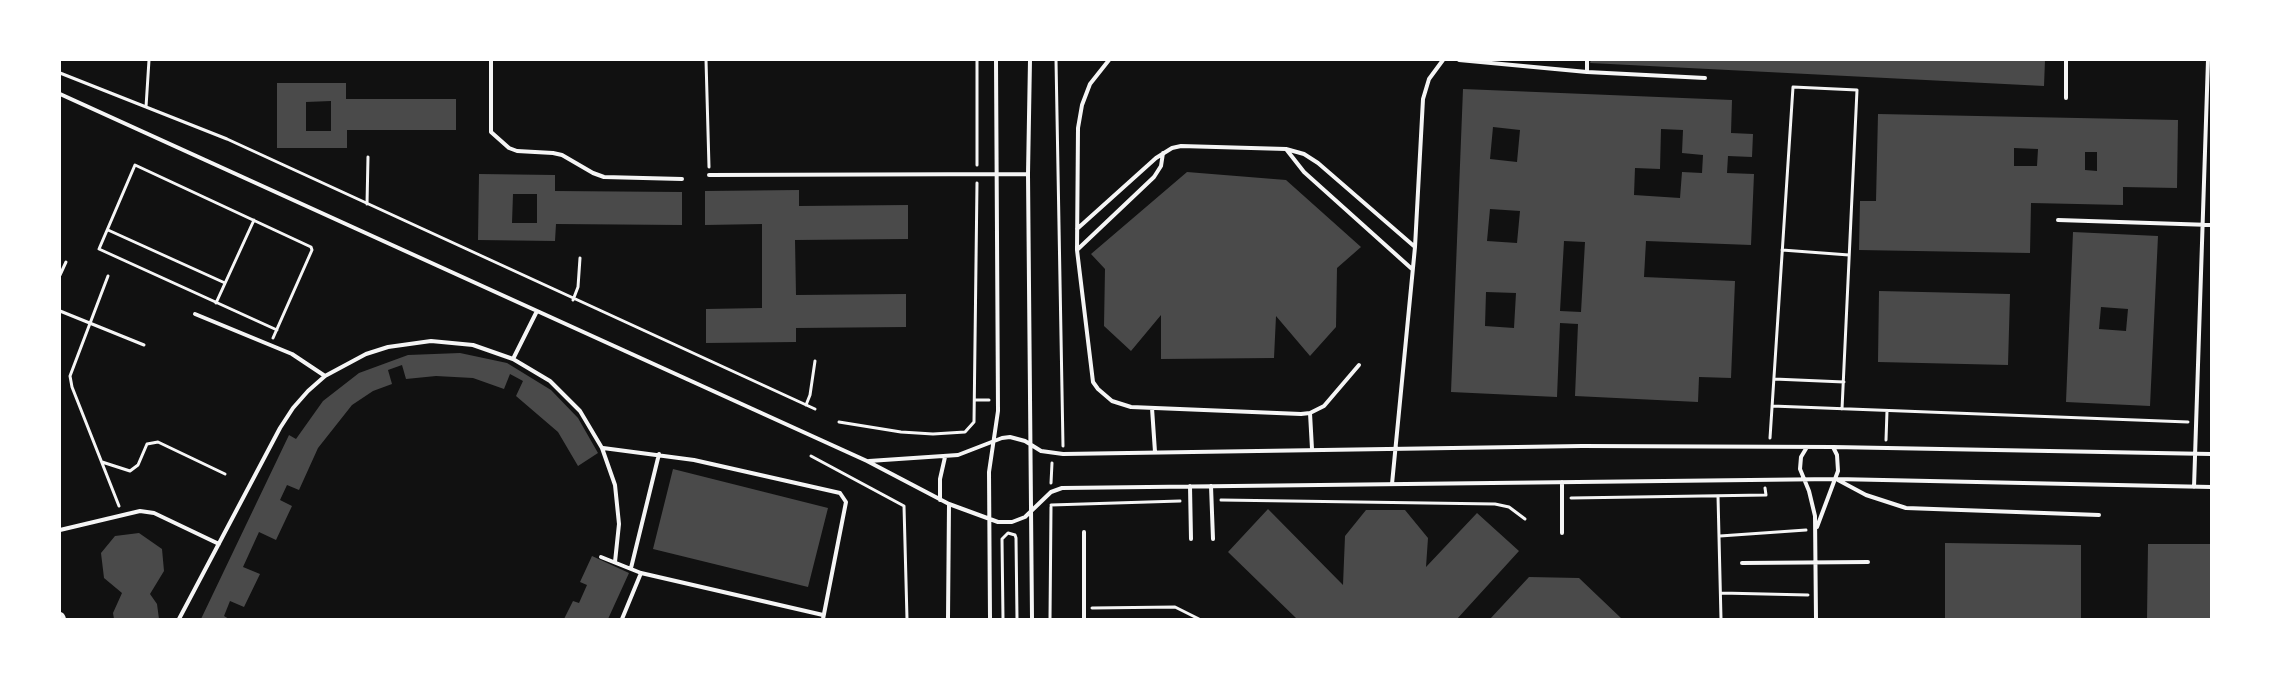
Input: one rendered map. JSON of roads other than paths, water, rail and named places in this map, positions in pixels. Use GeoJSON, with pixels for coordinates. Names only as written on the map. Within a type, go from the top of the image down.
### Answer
{"type":"FeatureCollection","features":[{"type":"Feature","properties":{"kind":"lane"},"geometry":{"type":"LineString","coordinates":[[491,60],[491,132],[502,144],[517,151],[562,155],[592,173],[604,177],[682,179]]}},
{"type":"Feature","properties":{"kind":"lane"},"geometry":{"type":"LineString","coordinates":[[990,619],[989,472],[998,410],[996,60]]}},
{"type":"Feature","properties":{"kind":"lane"},"geometry":{"type":"LineString","coordinates":[[1030,60],[1028,174],[1032,619]]}},
{"type":"Feature","properties":{"kind":"lane"},"geometry":{"type":"LineString","coordinates":[[1109,60],[1090,84],[1080,113],[1078,128],[1077,250],[1093,382],[1112,401],[1131,407],[1310,413],[1324,406],[1359,365]]}},
{"type":"Feature","properties":{"kind":"lane"},"geometry":{"type":"LineString","coordinates":[[1392,484],[1415,247],[1424,98],[1429,79],[1443,60]]}},
{"type":"Feature","properties":{"kind":"lane"},"geometry":{"type":"LineString","coordinates":[[1459,60],[1586,72],[1705,78]]}},
{"type":"Feature","properties":{"kind":"lane"},"geometry":{"type":"LineString","coordinates":[[1586,72],[1587,60]]}},
{"type":"Feature","properties":{"kind":"lane"},"geometry":{"type":"LineString","coordinates":[[2066,60],[2066,98]]}},
{"type":"Feature","properties":{"kind":"lane"},"geometry":{"type":"LineString","coordinates":[[2194,487],[2208,60]]}},
{"type":"Feature","properties":{"kind":"lane"},"geometry":{"type":"LineString","coordinates":[[60,94],[867,461],[940,500],[990,520],[1012,522],[1030,513],[1051,492],[1062,488],[1804,479],[2211,487]]}},
{"type":"Feature","properties":{"kind":"lane"},"geometry":{"type":"LineString","coordinates":[[1076,229],[1163,153],[1181,146],[1286,149],[1304,154],[1318,163],[1415,247]]}},
{"type":"Feature","properties":{"kind":"lane"},"geometry":{"type":"LineString","coordinates":[[1286,149],[1304,172],[1412,269]]}},
{"type":"Feature","properties":{"kind":"lane"},"geometry":{"type":"LineString","coordinates":[[1077,250],[1154,177],[1161,166],[1163,153]]}},
{"type":"Feature","properties":{"kind":"lane"},"geometry":{"type":"LineString","coordinates":[[709,175],[1028,174]]}},
{"type":"Feature","properties":{"kind":"lane"},"geometry":{"type":"LineString","coordinates":[[2058,220],[2211,225]]}},
{"type":"Feature","properties":{"kind":"lane"},"geometry":{"type":"LineString","coordinates":[[514,359],[537,311]]}},
{"type":"Feature","properties":{"kind":"lane"},"geometry":{"type":"LineString","coordinates":[[195,314],[306,361],[326,376]]}},
{"type":"Feature","properties":{"kind":"lane"},"geometry":{"type":"LineString","coordinates":[[180,619],[280,428],[303,397],[326,376],[366,354],[388,347],[431,341],[473,346],[514,359],[550,382],[580,411],[602,448],[614,485],[618,504],[619,524],[615,562]]}},
{"type":"Feature","properties":{"kind":"lane"},"geometry":{"type":"LineString","coordinates":[[1152,408],[1155,452]]}},
{"type":"Feature","properties":{"kind":"lane"},"geometry":{"type":"LineString","coordinates":[[1310,413],[1312,449]]}},
{"type":"Feature","properties":{"kind":"lane"},"geometry":{"type":"LineString","coordinates":[[867,461],[945,457],[970,452],[1002,438],[1017,438],[1046,452],[1063,454],[1397,448],[1770,447],[2211,454]]}},
{"type":"Feature","properties":{"kind":"lane"},"geometry":{"type":"LineString","coordinates":[[1807,447],[1800,462],[1813,504],[1816,529],[1816,619]]}},
{"type":"Feature","properties":{"kind":"lane"},"geometry":{"type":"LineString","coordinates":[[1816,529],[1836,479],[1838,463],[1833,447]]}},
{"type":"Feature","properties":{"kind":"lane"},"geometry":{"type":"LineString","coordinates":[[601,557],[641,573],[823,617],[846,502],[844,496],[840,493],[659,454],[602,448]]}},
{"type":"Feature","properties":{"kind":"lane"},"geometry":{"type":"LineString","coordinates":[[631,568],[659,454]]}},
{"type":"Feature","properties":{"kind":"lane"},"geometry":{"type":"LineString","coordinates":[[940,500],[940,479],[945,457]]}},
{"type":"Feature","properties":{"kind":"lane"},"geometry":{"type":"LineString","coordinates":[[1836,479],[1866,495],[1906,508],[2099,514]]}},
{"type":"Feature","properties":{"kind":"lane"},"geometry":{"type":"LineString","coordinates":[[1562,482],[1562,533]]}},
{"type":"Feature","properties":{"kind":"lane"},"geometry":{"type":"LineString","coordinates":[[1190,486],[1192,539]]}},
{"type":"Feature","properties":{"kind":"lane"},"geometry":{"type":"LineString","coordinates":[[1211,486],[1213,539]]}},
{"type":"Feature","properties":{"kind":"lane"},"geometry":{"type":"LineString","coordinates":[[948,619],[949,504]]}},
{"type":"Feature","properties":{"kind":"lane"},"geometry":{"type":"LineString","coordinates":[[60,530],[140,510],[154,513],[219,544]]}},
{"type":"Feature","properties":{"kind":"lane"},"geometry":{"type":"LineString","coordinates":[[1084,532],[1084,619]]}},
{"type":"Feature","properties":{"kind":"lane"},"geometry":{"type":"LineString","coordinates":[[1742,563],[1868,562]]}},
{"type":"Feature","properties":{"kind":"lane"},"geometry":{"type":"LineString","coordinates":[[622,619],[641,573]]}}]}
